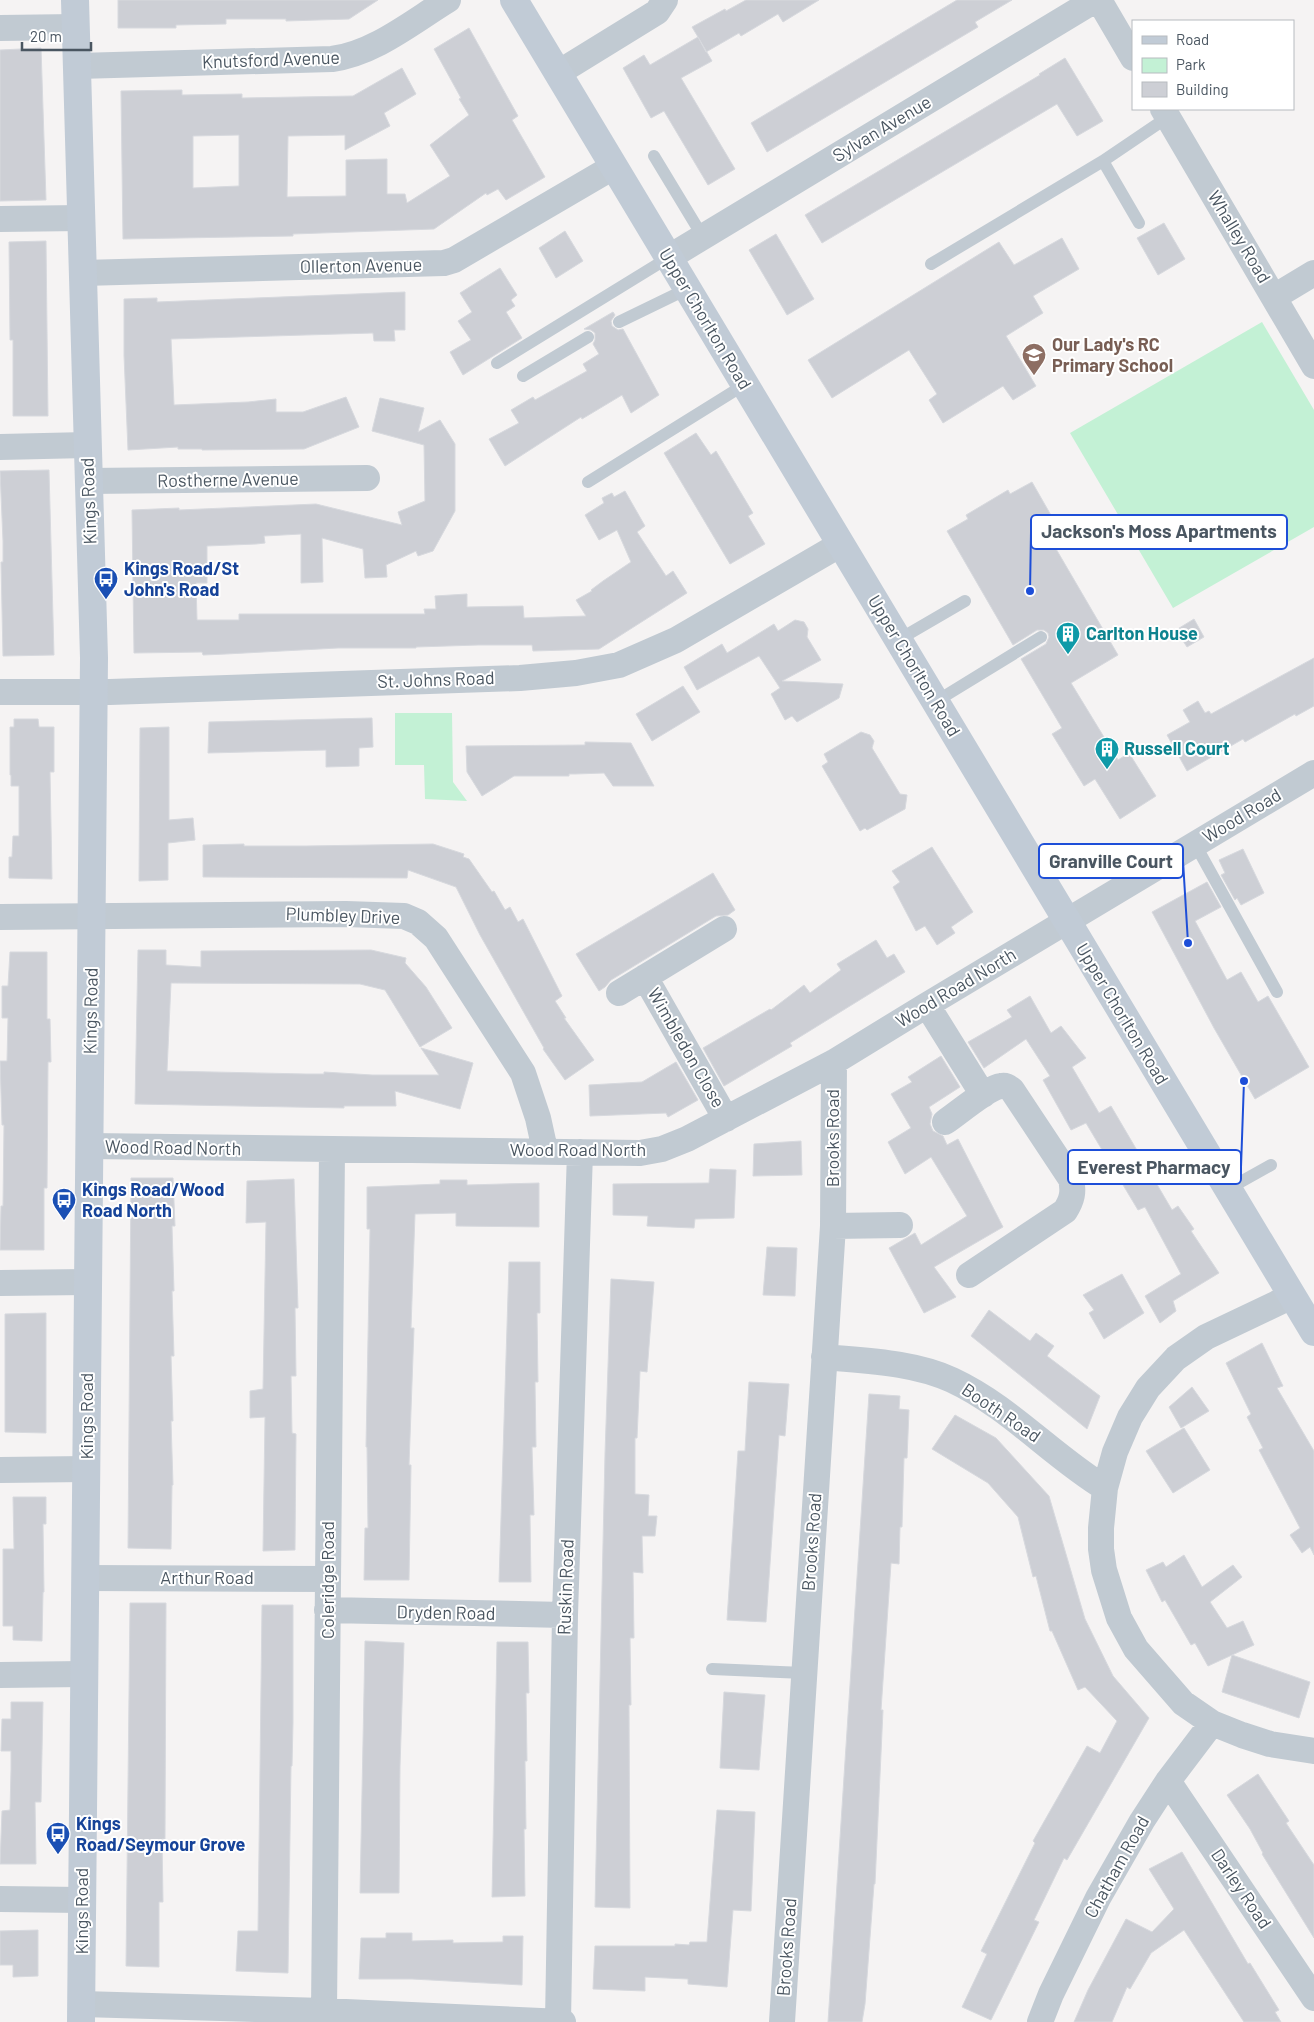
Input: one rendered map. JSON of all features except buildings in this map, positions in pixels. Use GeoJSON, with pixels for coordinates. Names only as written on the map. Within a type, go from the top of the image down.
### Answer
{"type":"FeatureCollection","features":[{"type":"Feature","properties":{"kind":"street","name":"Kings Road"},"geometry":{"type":"LineString","coordinates":[[75,0],[94,692],[81,2013]]}},
{"type":"Feature","properties":{"kind":"street","name":"Knutsford Avenue"},"geometry":{"type":"LineString","coordinates":[[78,66],[322,59],[350,56],[379,43],[448,0]]}},
{"type":"Feature","properties":{"kind":"street","name":"Upper Chorlton Road"},"geometry":{"type":"LineString","coordinates":[[514,0],[1314,1332]]}},
{"type":"Feature","properties":{"kind":"street"},"geometry":{"type":"LineString","coordinates":[[558,73],[657,12],[665,0]]}},
{"type":"Feature","properties":{"kind":"street"},"geometry":{"type":"LineString","coordinates":[[1097,0],[1132,56]]}},
{"type":"Feature","properties":{"kind":"street","name":"Sylvan Avenue"},"geometry":{"type":"LineString","coordinates":[[668,258],[1097,0]]}},
{"type":"Feature","properties":{"kind":"street"},"geometry":{"type":"LineString","coordinates":[[0,28],[76,27]]}},
{"type":"Feature","properties":{"kind":"street","name":"Whalley Road"},"geometry":{"type":"LineString","coordinates":[[1165,113],[1314,366]]}},
{"type":"Feature","properties":{"kind":"street","name":"Ollerton Avenue"},"geometry":{"type":"LineString","coordinates":[[83,273],[444,263],[454,260],[613,167]]}},
{"type":"Feature","properties":{"kind":"street"},"geometry":{"type":"LineString","coordinates":[[0,219],[82,218]]}},
{"type":"Feature","properties":{"kind":"street"},"geometry":{"type":"LineString","coordinates":[[1274,297],[1314,274]]}},
{"type":"Feature","properties":{"kind":"street"},"geometry":{"type":"LineString","coordinates":[[0,447],[87,445]]}},
{"type":"Feature","properties":{"kind":"street","name":"Rostherne Avenue"},"geometry":{"type":"LineString","coordinates":[[88,481],[367,478]]}},
{"type":"Feature","properties":{"kind":"street","name":"St. Johns Road"},"geometry":{"type":"LineString","coordinates":[[0,692],[94,692],[520,678],[619,665],[676,640],[841,544]]}},
{"type":"Feature","properties":{"kind":"street","name":"Wood Road"},"geometry":{"type":"LineString","coordinates":[[1066,921],[1314,773]]}},
{"type":"Feature","properties":{"kind":"street","name":"Plumbley Drive"},"geometry":{"type":"LineString","coordinates":[[0,917],[346,914],[404,916],[418,922],[436,938],[523,1073],[538,1118],[545,1150]]}},
{"type":"Feature","properties":{"kind":"street","name":"Wood Road North"},"geometry":{"type":"LineString","coordinates":[[89,1146],[332,1150],[545,1150],[640,1153],[662,1149],[687,1139],[834,1062],[1066,921]]}},
{"type":"Feature","properties":{"kind":"street","name":"Wimbledon Close"},"geometry":{"type":"LineString","coordinates":[[619,993],[724,929]]}},
{"type":"Feature","properties":{"kind":"street","name":"Wimbledon Close"},"geometry":{"type":"LineString","coordinates":[[645,977],[726,1119]]}},
{"type":"Feature","properties":{"kind":"street"},"geometry":{"type":"LineString","coordinates":[[927,1005],[983,1095]]}},
{"type":"Feature","properties":{"kind":"street","name":"Brooks Road"},"geometry":{"type":"LineString","coordinates":[[782,2022],[833,1226],[834,1062]]}},
{"type":"Feature","properties":{"kind":"street"},"geometry":{"type":"LineString","coordinates":[[945,1122],[983,1095],[999,1086],[1006,1086],[1012,1090],[1071,1179],[1074,1190],[1071,1201],[1065,1211],[969,1275]]}},
{"type":"Feature","properties":{"kind":"street","name":"Coleridge Road"},"geometry":{"type":"LineString","coordinates":[[324,2011],[332,1150]]}},
{"type":"Feature","properties":{"kind":"street","name":"Ruskin Road"},"geometry":{"type":"LineString","coordinates":[[558,2022],[565,1615],[580,1152]]}},
{"type":"Feature","properties":{"kind":"street"},"geometry":{"type":"LineString","coordinates":[[833,1226],[900,1225]]}},
{"type":"Feature","properties":{"kind":"street"},"geometry":{"type":"LineString","coordinates":[[0,1283],[87,1282]]}},
{"type":"Feature","properties":{"kind":"street"},"geometry":{"type":"LineString","coordinates":[[1292,1296],[1206,1337],[1176,1358],[1148,1388],[1130,1417],[1116,1452],[1105,1488],[1101,1549],[1104,1570],[1119,1618],[1136,1649],[1183,1703],[1212,1723],[1270,1744],[1314,1750]]}},
{"type":"Feature","properties":{"kind":"street","name":"Booth Road"},"geometry":{"type":"LineString","coordinates":[[824,1357],[876,1361],[922,1370],[952,1380],[996,1406],[1084,1476],[1105,1488]]}},
{"type":"Feature","properties":{"kind":"street"},"geometry":{"type":"LineString","coordinates":[[0,1470],[87,1469]]}},
{"type":"Feature","properties":{"kind":"street","name":"Arthur Road"},"geometry":{"type":"LineString","coordinates":[[86,1578],[328,1579]]}},
{"type":"Feature","properties":{"kind":"street","name":"Dryden Road"},"geometry":{"type":"LineString","coordinates":[[328,1610],[565,1615]]}},
{"type":"Feature","properties":{"kind":"street"},"geometry":{"type":"LineString","coordinates":[[0,1675],[84,1674]]}},
{"type":"Feature","properties":{"kind":"street","name":"Chatham Road"},"geometry":{"type":"LineString","coordinates":[[1040,2022],[1051,1994],[1098,1898],[1142,1821],[1168,1781],[1212,1723]]}},
{"type":"Feature","properties":{"kind":"street","name":"Darley Road"},"geometry":{"type":"LineString","coordinates":[[1168,1781],[1314,1998]]}},
{"type":"Feature","properties":{"kind":"street"},"geometry":{"type":"LineString","coordinates":[[0,1899],[82,1900]]}},
{"type":"Feature","properties":{"kind":"street"},"geometry":{"type":"LineString","coordinates":[[81,2013],[324,2011],[563,2022]]}},
{"type":"Feature","properties":{"kind":"lane"},"geometry":{"type":"LineString","coordinates":[[931,264],[1103,160],[1165,113]]}},
{"type":"Feature","properties":{"kind":"lane"},"geometry":{"type":"LineString","coordinates":[[654,156],[702,238]]}},
{"type":"Feature","properties":{"kind":"lane"},"geometry":{"type":"LineString","coordinates":[[1103,160],[1139,223]]}},
{"type":"Feature","properties":{"kind":"lane"},"geometry":{"type":"LineString","coordinates":[[497,363],[668,258]]}},
{"type":"Feature","properties":{"kind":"lane"},"geometry":{"type":"LineString","coordinates":[[619,322],[687,289]]}},
{"type":"Feature","properties":{"kind":"lane"},"geometry":{"type":"LineString","coordinates":[[523,376],[588,337]]}},
{"type":"Feature","properties":{"kind":"lane"},"geometry":{"type":"LineString","coordinates":[[588,482],[744,385]]}},
{"type":"Feature","properties":{"kind":"lane"},"geometry":{"type":"LineString","coordinates":[[898,640],[964,601]]}},
{"type":"Feature","properties":{"kind":"lane"},"geometry":{"type":"LineString","coordinates":[[935,702],[1041,638]]}},
{"type":"Feature","properties":{"kind":"lane"},"geometry":{"type":"LineString","coordinates":[[1195,844],[1276,992]]}},
{"type":"Feature","properties":{"kind":"lane"},"geometry":{"type":"LineString","coordinates":[[1228,1189],[1271,1165]]}},
{"type":"Feature","properties":{"kind":"lane"},"geometry":{"type":"LineString","coordinates":[[712,1669],[804,1673]]}},
{"type":"Feature","properties":{"kind":"green space"},"geometry":{"type":"Polygon","coordinates":[[[1262,322],[1314,410],[1314,527],[1173,608],[1070,433],[1262,322]]]}},
{"type":"Feature","properties":{"kind":"green space"},"geometry":{"type":"Polygon","coordinates":[[[395,713],[452,713],[453,782],[467,801],[425,799],[424,765],[395,765],[395,713]]]}},
{"type":"Feature","properties":{"kind":"place","name":"Our Lady's RC Primary School"},"geometry":{"type":"Point","coordinates":[1034,376]}},
{"type":"Feature","properties":{"kind":"place","name":"Jackson's Moss Apartments"},"geometry":{"type":"Point","coordinates":[1030,591]}},
{"type":"Feature","properties":{"kind":"place","name":"Kings Road/St John's Road"},"geometry":{"type":"Point","coordinates":[106,600]}},
{"type":"Feature","properties":{"kind":"place","name":"Carlton House"},"geometry":{"type":"Point","coordinates":[1068,655]}},
{"type":"Feature","properties":{"kind":"place","name":"Russell Court"},"geometry":{"type":"Point","coordinates":[1107,770]}},
{"type":"Feature","properties":{"kind":"place","name":"Granville Court"},"geometry":{"type":"Point","coordinates":[1188,943]}},
{"type":"Feature","properties":{"kind":"place","name":"Everest Pharmacy"},"geometry":{"type":"Point","coordinates":[1244,1081]}},
{"type":"Feature","properties":{"kind":"place","name":"Kings Road/Wood Road North"},"geometry":{"type":"Point","coordinates":[64,1221]}},
{"type":"Feature","properties":{"kind":"place","name":"Kings Road/Seymour Grove"},"geometry":{"type":"Point","coordinates":[58,1855]}}]}
